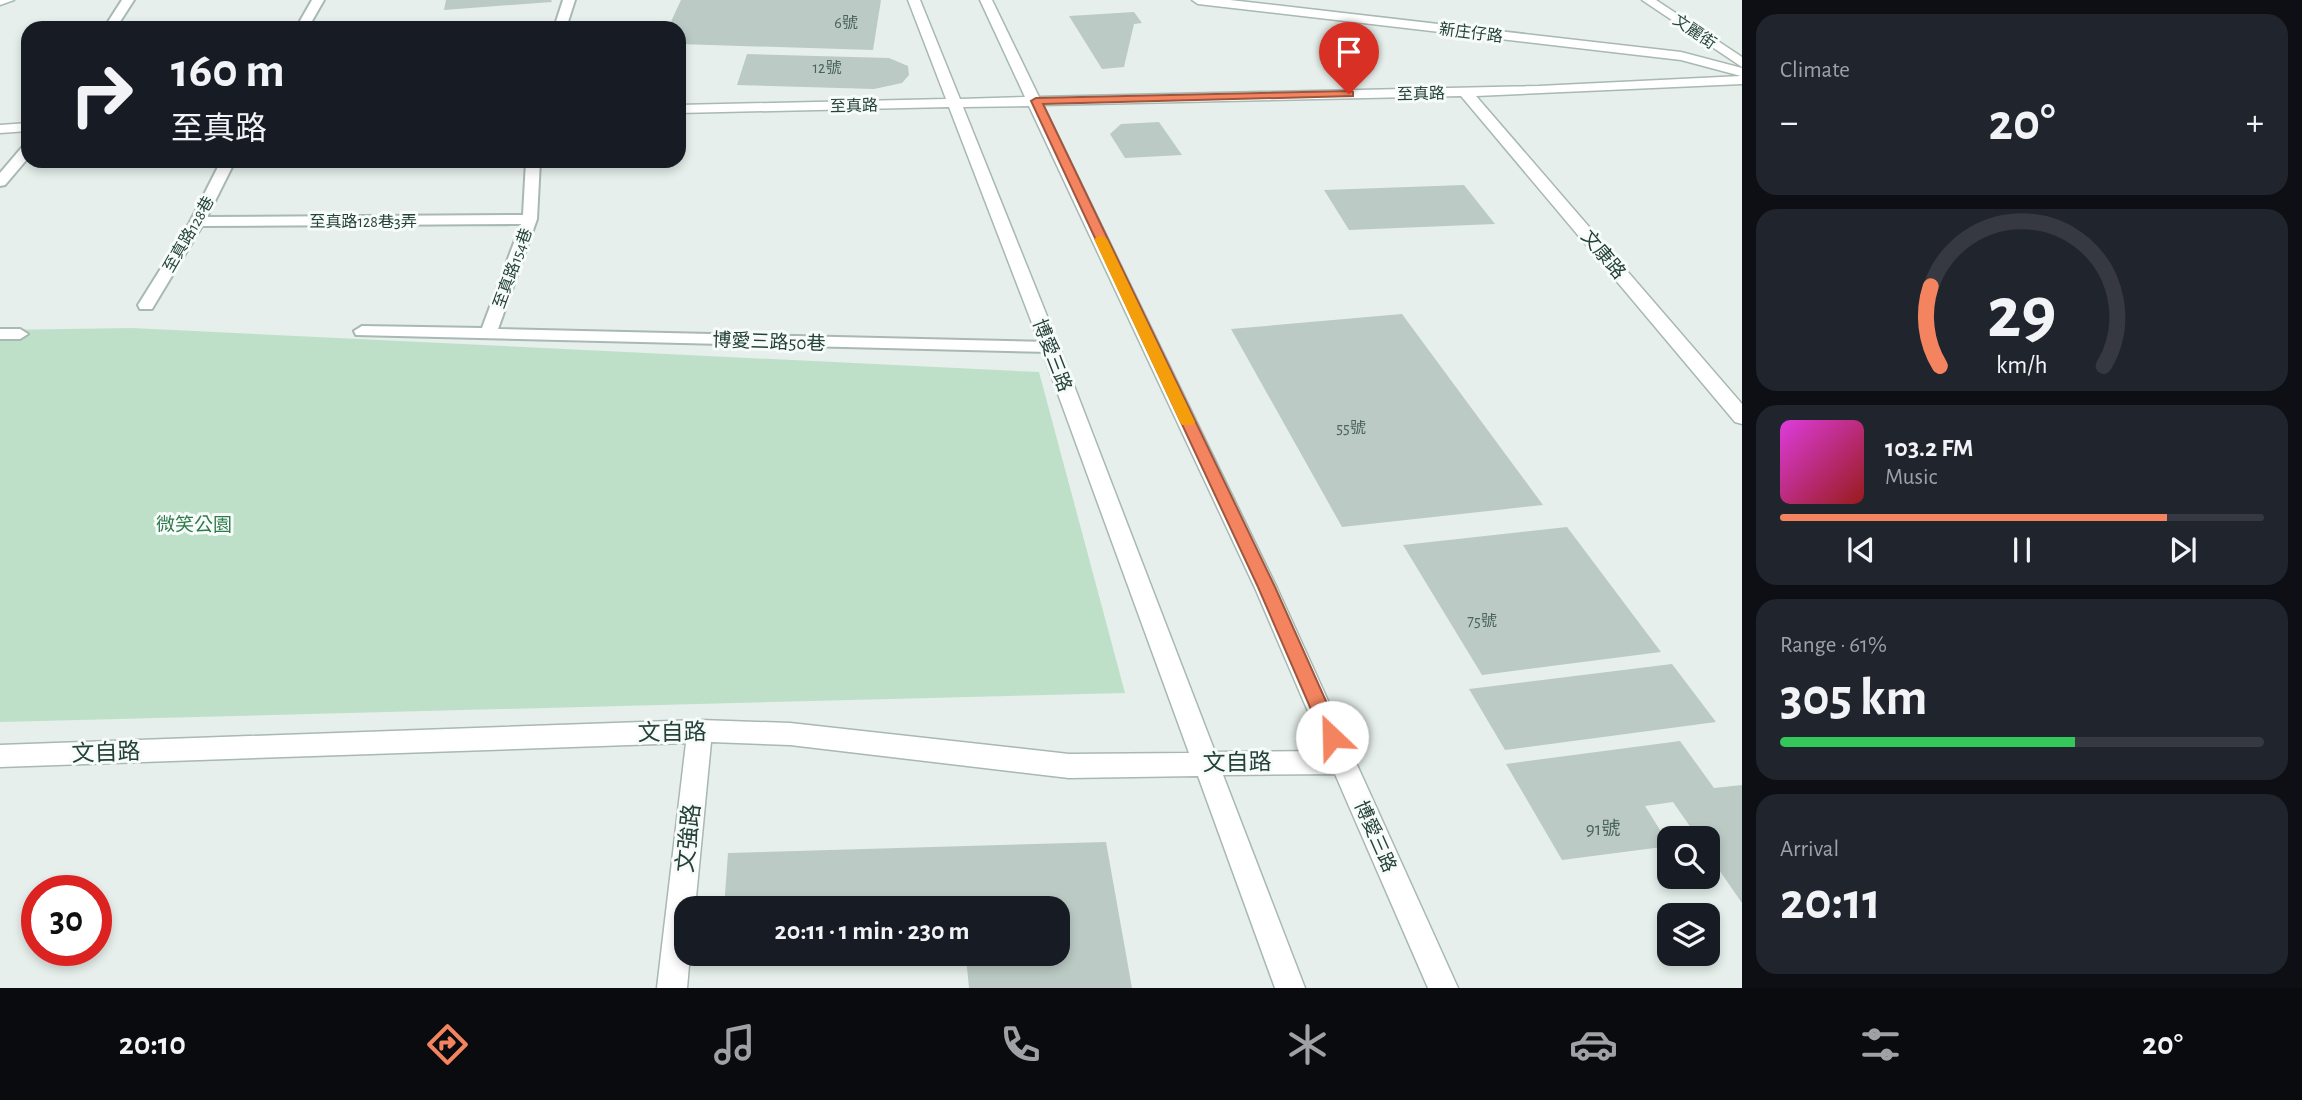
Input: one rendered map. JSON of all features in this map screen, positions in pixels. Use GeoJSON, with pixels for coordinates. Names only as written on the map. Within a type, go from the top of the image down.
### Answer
{"type":"FeatureCollection","features":[{"type":"Feature","properties":{"kind":"street"},"geometry":{"type":"LineString","coordinates":[[0,1],[8,0]]}},
{"type":"Feature","properties":{"kind":"street","name":"博愛三路"},"geometry":{"type":"LineString","coordinates":[[914,0],[1050,347],[1290,988]]}},
{"type":"Feature","properties":{"kind":"street","name":"博愛三路"},"geometry":{"type":"LineString","coordinates":[[986,0],[1266,587],[1443,988]]}},
{"type":"Feature","properties":{"kind":"street","name":"新庄仔路"},"geometry":{"type":"LineString","coordinates":[[1198,0],[1681,56],[1742,72]]}},
{"type":"Feature","properties":{"kind":"street","name":"文麗街"},"geometry":{"type":"LineString","coordinates":[[1648,0],[1742,63]]}},
{"type":"Feature","properties":{"kind":"street","name":"至真路"},"geometry":{"type":"LineString","coordinates":[[686,109],[1465,92],[1742,80]]}},
{"type":"Feature","properties":{"kind":"street","name":"文康路"},"geometry":{"type":"LineString","coordinates":[[1465,92],[1742,417]]}},
{"type":"Feature","properties":{"kind":"street"},"geometry":{"type":"LineString","coordinates":[[0,129],[21,128]]}},
{"type":"Feature","properties":{"kind":"street","name":"文自路"},"geometry":{"type":"LineString","coordinates":[[0,756],[700,731],[790,734],[1069,766],[1343,762]]}},
{"type":"Feature","properties":{"kind":"street","name":"文強路"},"geometry":{"type":"LineString","coordinates":[[671,988],[700,731]]}},
{"type":"Feature","properties":{"kind":"lane"},"geometry":{"type":"LineString","coordinates":[[114,21],[128,0]]}},
{"type":"Feature","properties":{"kind":"lane"},"geometry":{"type":"LineString","coordinates":[[306,21],[318,0]]}},
{"type":"Feature","properties":{"kind":"lane"},"geometry":{"type":"LineString","coordinates":[[562,21],[569,0]]}},
{"type":"Feature","properties":{"kind":"lane"},"geometry":{"type":"LineString","coordinates":[[0,182],[21,157]]}},
{"type":"Feature","properties":{"kind":"lane","name":"至真路128巷"},"geometry":{"type":"LineString","coordinates":[[146,305],[197,222],[224,168]]}},
{"type":"Feature","properties":{"kind":"lane","name":"至真路154巷"},"geometry":{"type":"LineString","coordinates":[[489,331],[530,219],[533,168]]}},
{"type":"Feature","properties":{"kind":"lane","name":"至真路128巷3弄"},"geometry":{"type":"LineString","coordinates":[[197,222],[530,219]]}},
{"type":"Feature","properties":{"kind":"lane","name":"博愛三路50巷"},"geometry":{"type":"LineString","coordinates":[[362,331],[489,331],[973,347],[1050,347]]}},
{"type":"Feature","properties":{"kind":"lane"},"geometry":{"type":"LineString","coordinates":[[0,334],[20,334]]}},
{"type":"Feature","properties":{"kind":"green space","name":"微笑公園"},"geometry":{"type":"Polygon","coordinates":[[[132,328],[1039,372],[1125,693],[0,722],[0,330],[132,328]]]}},
{"type":"Feature","properties":{"kind":"building"},"geometry":{"type":"Polygon","coordinates":[[[446,0],[551,0],[552,2],[444,10],[446,0]]]}},
{"type":"Feature","properties":{"kind":"building"},"geometry":{"type":"Polygon","coordinates":[[[681,0],[881,0],[873,50],[686,44],[686,21],[671,21],[681,0]]]}},
{"type":"Feature","properties":{"kind":"building"},"geometry":{"type":"Polygon","coordinates":[[[1134,12],[1142,23],[1134,24],[1124,67],[1102,69],[1069,16],[1134,12]]]}},
{"type":"Feature","properties":{"kind":"building"},"geometry":{"type":"Polygon","coordinates":[[[747,54],[889,58],[908,66],[909,75],[902,83],[874,89],[737,85],[747,54]]]}},
{"type":"Feature","properties":{"kind":"building"},"geometry":{"type":"Polygon","coordinates":[[[1159,122],[1182,155],[1125,158],[1110,134],[1121,124],[1159,122]]]}},
{"type":"Feature","properties":{"kind":"building"},"geometry":{"type":"Polygon","coordinates":[[[1464,185],[1495,224],[1349,230],[1324,190],[1464,185]]]}},
{"type":"Feature","properties":{"kind":"building"},"geometry":{"type":"Polygon","coordinates":[[[1402,314],[1543,505],[1342,527],[1231,329],[1402,314]]]}},
{"type":"Feature","properties":{"kind":"building"},"geometry":{"type":"Polygon","coordinates":[[[1567,527],[1661,652],[1482,675],[1403,545],[1567,527]]]}},
{"type":"Feature","properties":{"kind":"building"},"geometry":{"type":"Polygon","coordinates":[[[1672,664],[1716,722],[1505,750],[1469,689],[1672,664]]]}},
{"type":"Feature","properties":{"kind":"building"},"geometry":{"type":"Polygon","coordinates":[[[1680,741],[1714,788],[1742,785],[1742,903],[1720,871],[1720,826],[1690,826],[1673,802],[1645,806],[1658,826],[1657,848],[1562,860],[1506,764],[1680,741]]]}},
{"type":"Feature","properties":{"kind":"building"},"geometry":{"type":"Polygon","coordinates":[[[1106,842],[1132,988],[969,988],[967,966],[1070,966],[1070,896],[725,896],[728,853],[1106,842]]]}},
{"type":"Feature","properties":{"kind":"slow traffic"},"geometry":{"type":"LineString","coordinates":[[1101,239],[1188,422]]}},
{"type":"Feature","properties":{"kind":"route"},"geometry":{"type":"LineString","coordinates":[[1332,737],[1266,587],[1036,101],[1349,94]]}}]}
